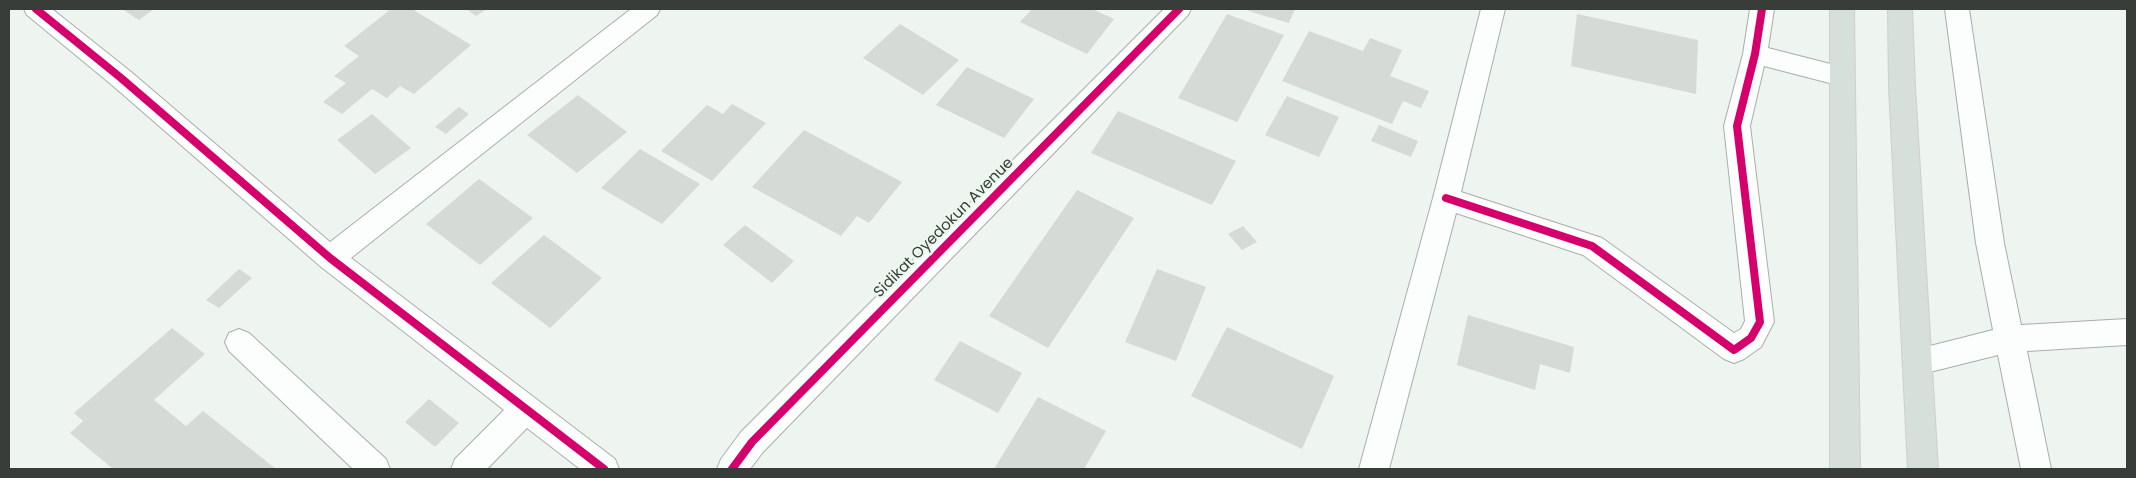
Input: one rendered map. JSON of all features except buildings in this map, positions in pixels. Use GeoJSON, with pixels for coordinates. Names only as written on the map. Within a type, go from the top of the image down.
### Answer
{"type":"FeatureCollection","features":[{"type":"Feature","properties":{"kind":"highway"},"geometry":{"type":"LineString","coordinates":[[1842,9],[1845,469]]}},
{"type":"Feature","properties":{"kind":"highway"},"geometry":{"type":"LineString","coordinates":[[1900,9],[1902,86],[1923,469]]}},
{"type":"Feature","properties":{"kind":"street"},"geometry":{"type":"LineString","coordinates":[[37,9],[121,78],[330,258],[604,469]]}},
{"type":"Feature","properties":{"kind":"street"},"geometry":{"type":"LineString","coordinates":[[330,258],[648,9]]}},
{"type":"Feature","properties":{"kind":"street","name":"Sidikat Oyedokun Avenue"},"geometry":{"type":"LineString","coordinates":[[732,469],[752,442],[1179,9]]}},
{"type":"Feature","properties":{"kind":"street"},"geometry":{"type":"LineString","coordinates":[[1374,469],[1446,198],[1493,9]]}},
{"type":"Feature","properties":{"kind":"street"},"geometry":{"type":"LineString","coordinates":[[1446,198],[1592,246],[1734,350],[1751,338],[1760,322],[1737,126],[1755,54],[1762,9]]}},
{"type":"Feature","properties":{"kind":"street"},"geometry":{"type":"LineString","coordinates":[[1957,9],[1990,243],[2036,469]]}},
{"type":"Feature","properties":{"kind":"street"},"geometry":{"type":"LineString","coordinates":[[1755,54],[1841,76]]}},
{"type":"Feature","properties":{"kind":"street"},"geometry":{"type":"LineString","coordinates":[[1918,362],[2011,339],[2127,332]]}},
{"type":"Feature","properties":{"kind":"street"},"geometry":{"type":"LineString","coordinates":[[239,342],[375,469]]}},
{"type":"Feature","properties":{"kind":"street"},"geometry":{"type":"LineString","coordinates":[[466,469],[526,409]]}},
{"type":"Feature","properties":{"kind":"cycle path"},"geometry":{"type":"LineString","coordinates":[[36,9],[121,78],[330,258],[604,469]]}},
{"type":"Feature","properties":{"kind":"cycle path"},"geometry":{"type":"LineString","coordinates":[[732,469],[752,442],[1179,9]]}},
{"type":"Feature","properties":{"kind":"cycle path"},"geometry":{"type":"LineString","coordinates":[[1446,198],[1592,246],[1734,350],[1751,338],[1760,322],[1737,126],[1755,54],[1762,9]]}}]}
